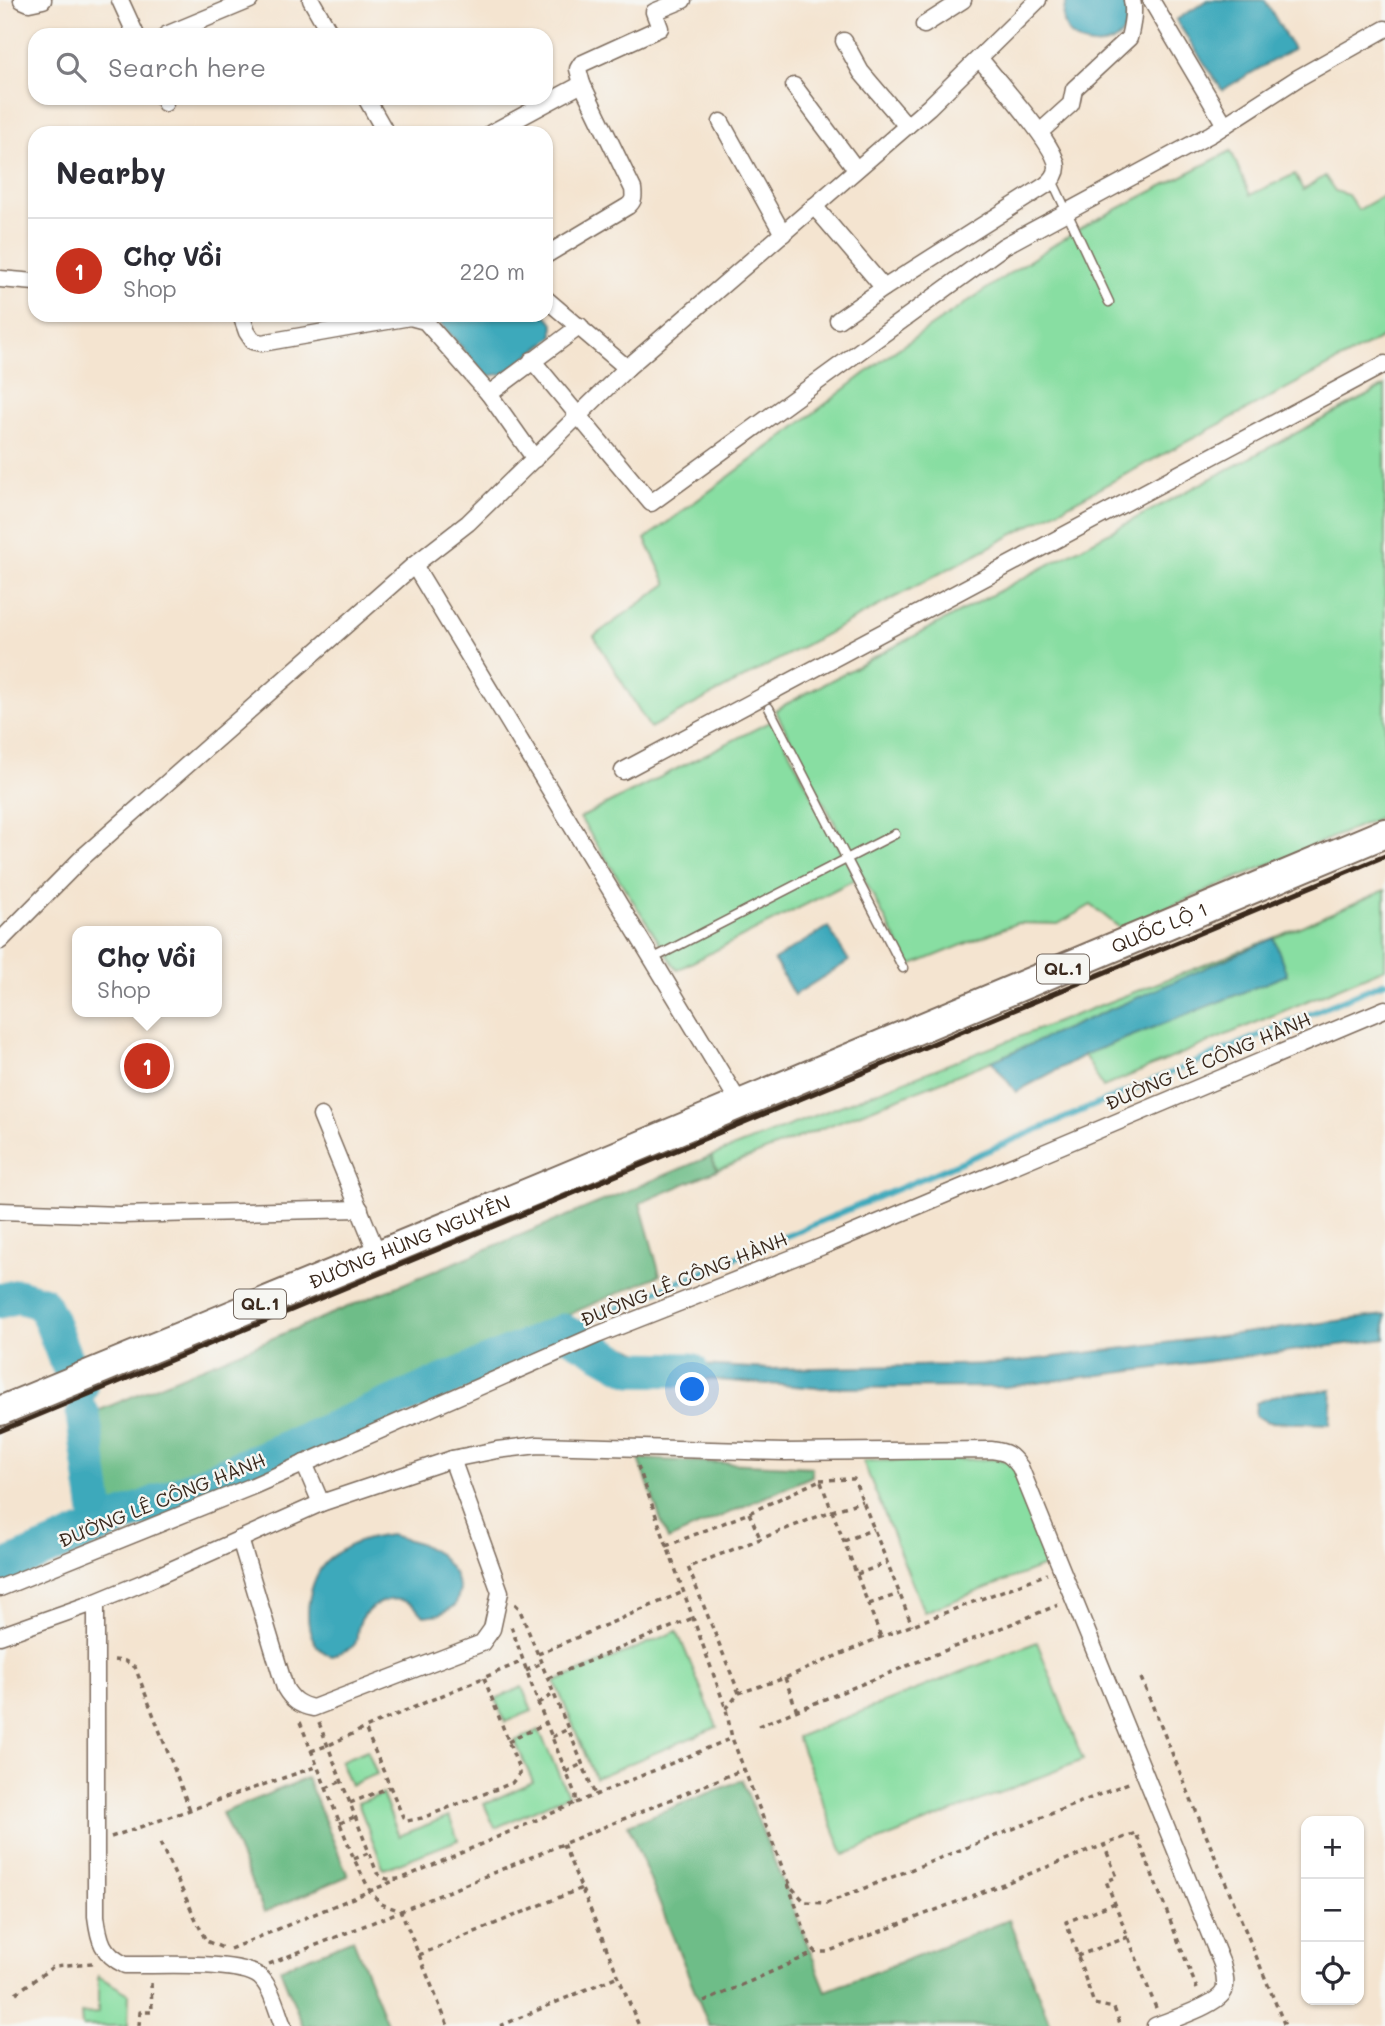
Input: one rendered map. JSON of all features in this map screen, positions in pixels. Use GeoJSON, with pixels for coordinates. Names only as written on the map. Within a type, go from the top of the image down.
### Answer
{"type":"FeatureCollection","features":[{"type":"Feature","properties":{"kind":"highway","name":"QUỐC LỘ 1"},"geometry":{"type":"LineString","coordinates":[[740,1104],[1385,833]]}},
{"type":"Feature","properties":{"kind":"highway","name":"ĐƯỜNG HÙNG NGUYÊN"},"geometry":{"type":"LineString","coordinates":[[4,1409],[740,1104]]}},
{"type":"Feature","properties":{"kind":"street"},"geometry":{"type":"LineString","coordinates":[[22,0],[29,3],[43,0]]}},
{"type":"Feature","properties":{"kind":"street"},"geometry":{"type":"LineString","coordinates":[[120,0],[133,28]]}},
{"type":"Feature","properties":{"kind":"street"},"geometry":{"type":"LineString","coordinates":[[183,28],[250,0]]}},
{"type":"Feature","properties":{"kind":"street"},"geometry":{"type":"LineString","coordinates":[[311,0],[327,28]]}},
{"type":"Feature","properties":{"kind":"street"},"geometry":{"type":"LineString","coordinates":[[553,251],[633,202],[633,189],[582,84],[578,69],[581,64],[660,28],[654,12],[683,0]]}},
{"type":"Feature","properties":{"kind":"street"},"geometry":{"type":"LineString","coordinates":[[924,25],[963,0]]}},
{"type":"Feature","properties":{"kind":"street"},"geometry":{"type":"LineString","coordinates":[[0,941],[84,856],[414,565],[468,523],[627,368],[907,126],[980,59],[1038,0]]}},
{"type":"Feature","properties":{"kind":"street"},"geometry":{"type":"LineString","coordinates":[[1151,0],[1226,125]]}},
{"type":"Feature","properties":{"kind":"street"},"geometry":{"type":"LineString","coordinates":[[1040,132],[1071,104],[1074,89],[1129,38],[1136,2]]}},
{"type":"Feature","properties":{"kind":"street"},"geometry":{"type":"LineString","coordinates":[[532,360],[651,503],[1004,247],[1226,125],[1298,78],[1385,29]]}},
{"type":"Feature","properties":{"kind":"street"},"geometry":{"type":"LineString","coordinates":[[844,41],[860,72],[907,126]]}},
{"type":"Feature","properties":{"kind":"street"},"geometry":{"type":"LineString","coordinates":[[838,320],[1020,202],[1052,180],[1058,169],[1040,132],[980,59]]}},
{"type":"Feature","properties":{"kind":"street"},"geometry":{"type":"LineString","coordinates":[[553,100],[582,84]]}},
{"type":"Feature","properties":{"kind":"street"},"geometry":{"type":"LineString","coordinates":[[794,86],[856,169]]}},
{"type":"Feature","properties":{"kind":"street"},"geometry":{"type":"LineString","coordinates":[[370,105],[382,126]]}},
{"type":"Feature","properties":{"kind":"street"},"geometry":{"type":"LineString","coordinates":[[504,126],[543,105]]}},
{"type":"Feature","properties":{"kind":"street"},"geometry":{"type":"LineString","coordinates":[[721,122],[783,234]]}},
{"type":"Feature","properties":{"kind":"street"},"geometry":{"type":"LineString","coordinates":[[814,206],[884,288]]}},
{"type":"Feature","properties":{"kind":"street"},"geometry":{"type":"LineString","coordinates":[[0,279],[28,281]]}},
{"type":"Feature","properties":{"kind":"street"},"geometry":{"type":"LineString","coordinates":[[553,305],[627,368]]}},
{"type":"Feature","properties":{"kind":"street"},"geometry":{"type":"LineString","coordinates":[[243,322],[253,341],[262,343],[382,322]]}},
{"type":"Feature","properties":{"kind":"street"},"geometry":{"type":"LineString","coordinates":[[426,322],[489,394],[535,459]]}},
{"type":"Feature","properties":{"kind":"street"},"geometry":{"type":"LineString","coordinates":[[489,394],[580,326]]}},
{"type":"Feature","properties":{"kind":"street"},"geometry":{"type":"LineString","coordinates":[[623,771],[1385,364]]}},
{"type":"Feature","properties":{"kind":"street"},"geometry":{"type":"LineString","coordinates":[[414,565],[740,1104]]}},
{"type":"Feature","properties":{"kind":"street","name":"ĐƯỜNG LÊ CÔNG HÀNH"},"geometry":{"type":"LineString","coordinates":[[0,1588],[304,1463],[597,1335],[823,1246],[1385,1009]]}},
{"type":"Feature","properties":{"kind":"street"},"geometry":{"type":"LineString","coordinates":[[321,1116],[378,1255]]}},
{"type":"Feature","properties":{"kind":"street"},"geometry":{"type":"LineString","coordinates":[[0,1211],[120,1215],[360,1209]]}},
{"type":"Feature","properties":{"kind":"street"},"geometry":{"type":"LineString","coordinates":[[0,1636],[142,1583],[321,1503],[452,1459],[497,1450],[538,1445],[784,1452],[1005,1452],[1013,1457],[1020,1467],[1222,1964],[1226,1979],[1223,1993],[1204,2006],[1158,2025]]}},
{"type":"Feature","properties":{"kind":"street"},"geometry":{"type":"LineString","coordinates":[[240,1539],[290,1698],[313,1708],[482,1643],[492,1629],[500,1592],[452,1459]]}},
{"type":"Feature","properties":{"kind":"street"},"geometry":{"type":"LineString","coordinates":[[304,1463],[321,1503]]}},
{"type":"Feature","properties":{"kind":"street"},"geometry":{"type":"LineString","coordinates":[[96,1602],[96,1916],[99,1937],[114,1960],[125,1965],[224,1966],[251,1972],[266,1984],[283,2026]]}},
{"type":"Feature","properties":{"kind":"lane"},"geometry":{"type":"LineString","coordinates":[[1052,180],[1109,302]]}},
{"type":"Feature","properties":{"kind":"lane"},"geometry":{"type":"LineString","coordinates":[[769,708],[904,968]]}},
{"type":"Feature","properties":{"kind":"lane"},"geometry":{"type":"LineString","coordinates":[[652,959],[895,834]]}},
{"type":"Feature","properties":{"kind":"path"},"geometry":{"type":"LineString","coordinates":[[631,1447],[726,1710],[744,1769],[810,1945],[816,1952]]}},
{"type":"Feature","properties":{"kind":"path"},"geometry":{"type":"LineString","coordinates":[[666,1546],[749,1513],[820,1480],[854,1479],[912,1625]]}},
{"type":"Feature","properties":{"kind":"path"},"geometry":{"type":"LineString","coordinates":[[820,1480],[881,1637]]}},
{"type":"Feature","properties":{"kind":"path"},"geometry":{"type":"LineString","coordinates":[[739,1693],[688,1567],[863,1501]]}},
{"type":"Feature","properties":{"kind":"path"},"geometry":{"type":"LineString","coordinates":[[749,1513],[761,1538]]}},
{"type":"Feature","properties":{"kind":"path"},"geometry":{"type":"LineString","coordinates":[[844,1541],[874,1530]]}},
{"type":"Feature","properties":{"kind":"path"},"geometry":{"type":"LineString","coordinates":[[857,1574],[887,1563]]}},
{"type":"Feature","properties":{"kind":"path"},"geometry":{"type":"LineString","coordinates":[[726,1710],[739,1693],[785,1678],[881,1637],[1061,1569]]}},
{"type":"Feature","properties":{"kind":"path"},"geometry":{"type":"LineString","coordinates":[[538,1654],[683,1591]]}},
{"type":"Feature","properties":{"kind":"path"},"geometry":{"type":"LineString","coordinates":[[500,1592],[519,1608],[595,1795]]}},
{"type":"Feature","properties":{"kind":"path"},"geometry":{"type":"LineString","coordinates":[[500,1592],[526,1671],[576,1796],[576,1802],[571,1805]]}},
{"type":"Feature","properties":{"kind":"path"},"geometry":{"type":"LineString","coordinates":[[869,1604],[899,1594]]}},
{"type":"Feature","properties":{"kind":"path"},"geometry":{"type":"LineString","coordinates":[[758,1726],[1074,1598]]}},
{"type":"Feature","properties":{"kind":"path"},"geometry":{"type":"LineString","coordinates":[[548,1678],[693,1618]]}},
{"type":"Feature","properties":{"kind":"path"},"geometry":{"type":"LineString","coordinates":[[96,1660],[125,1661],[135,1667],[190,1810]]}},
{"type":"Feature","properties":{"kind":"path"},"geometry":{"type":"LineString","coordinates":[[312,1751],[523,1661]]}},
{"type":"Feature","properties":{"kind":"path"},"geometry":{"type":"LineString","coordinates":[[526,1671],[541,1663]]}},
{"type":"Feature","properties":{"kind":"path"},"geometry":{"type":"LineString","coordinates":[[365,1728],[407,1821],[422,1818],[515,1780],[519,1769],[484,1678]]}},
{"type":"Feature","properties":{"kind":"path"},"geometry":{"type":"LineString","coordinates":[[785,1678],[797,1710]]}},
{"type":"Feature","properties":{"kind":"path"},"geometry":{"type":"LineString","coordinates":[[1141,1678],[1285,2026]]}},
{"type":"Feature","properties":{"kind":"path"},"geometry":{"type":"LineString","coordinates":[[538,1703],[554,1694]]}},
{"type":"Feature","properties":{"kind":"path"},"geometry":{"type":"LineString","coordinates":[[290,1698],[354,1859],[370,1891],[381,1904],[401,1911],[448,2026]]}},
{"type":"Feature","properties":{"kind":"path"},"geometry":{"type":"LineString","coordinates":[[313,1708],[377,1874],[390,1881],[403,1878]]}},
{"type":"Feature","properties":{"kind":"path"},"geometry":{"type":"LineString","coordinates":[[508,1742],[546,1723]]}},
{"type":"Feature","properties":{"kind":"path"},"geometry":{"type":"LineString","coordinates":[[552,1737],[568,1729]]}},
{"type":"Feature","properties":{"kind":"path"},"geometry":{"type":"LineString","coordinates":[[190,1966],[733,1738]]}},
{"type":"Feature","properties":{"kind":"path"},"geometry":{"type":"LineString","coordinates":[[566,1772],[582,1764]]}},
{"type":"Feature","properties":{"kind":"path"},"geometry":{"type":"LineString","coordinates":[[97,1842],[318,1766]]}},
{"type":"Feature","properties":{"kind":"path"},"geometry":{"type":"LineString","coordinates":[[251,1972],[744,1769]]}},
{"type":"Feature","properties":{"kind":"path"},"geometry":{"type":"LineString","coordinates":[[783,1872],[792,1888],[806,1902],[827,1903],[1146,1776]]}},
{"type":"Feature","properties":{"kind":"path"},"geometry":{"type":"LineString","coordinates":[[326,1788],[341,1781]]}},
{"type":"Feature","properties":{"kind":"path"},"geometry":{"type":"LineString","coordinates":[[350,1803],[390,1787]]}},
{"type":"Feature","properties":{"kind":"path"},"geometry":{"type":"LineString","coordinates":[[340,1823],[355,1817]]}},
{"type":"Feature","properties":{"kind":"path"},"geometry":{"type":"LineString","coordinates":[[704,2002],[816,1952],[827,1952],[1136,1833],[1204,2006]]}},
{"type":"Feature","properties":{"kind":"path"},"geometry":{"type":"LineString","coordinates":[[160,1843],[206,1941],[220,1947],[232,1948]]}},
{"type":"Feature","properties":{"kind":"path"},"geometry":{"type":"LineString","coordinates":[[563,1843],[639,2026]]}},
{"type":"Feature","properties":{"kind":"path"},"geometry":{"type":"LineString","coordinates":[[1104,1845],[1117,1877],[1106,1881],[1158,2025]]}},
{"type":"Feature","properties":{"kind":"path"},"geometry":{"type":"LineString","coordinates":[[354,1859],[369,1853]]}},
{"type":"Feature","properties":{"kind":"path"},"geometry":{"type":"LineString","coordinates":[[419,1955],[582,1888]]}},
{"type":"Feature","properties":{"kind":"path"},"geometry":{"type":"LineString","coordinates":[[1115,1903],[1066,1922],[1094,2004],[1114,2008],[1121,2026]]}},
{"type":"Feature","properties":{"kind":"path"},"geometry":{"type":"LineString","coordinates":[[1077,1956],[1128,1937]]}},
{"type":"Feature","properties":{"kind":"path"},"geometry":{"type":"LineString","coordinates":[[16,1993],[54,1966],[92,1964],[105,1949]]}},
{"type":"Feature","properties":{"kind":"path"},"geometry":{"type":"LineString","coordinates":[[139,2026],[140,2012],[152,2012],[150,1966]]}},
{"type":"Feature","properties":{"kind":"path"},"geometry":{"type":"LineString","coordinates":[[500,2026],[618,1976]]}},
{"type":"Feature","properties":{"kind":"green space"},"geometry":{"type":"Polygon","coordinates":[[[1231,151],[1250,195],[1295,174],[1303,190],[1325,176],[1335,191],[1348,195],[1358,210],[1385,195],[1385,336],[650,728],[594,636],[667,584],[645,539],[892,353],[1010,273],[1082,227],[1231,151]]]}},
{"type":"Feature","properties":{"kind":"green space"},"geometry":{"type":"Polygon","coordinates":[[[1385,386],[1385,815],[1120,928],[1091,905],[1058,924],[1017,923],[910,966],[775,710],[1385,386]]]}},
{"type":"Feature","properties":{"kind":"green space"},"geometry":{"type":"Polygon","coordinates":[[[773,720],[856,879],[677,970],[580,818],[773,720]]]}},
{"type":"Feature","properties":{"kind":"green space"},"geometry":{"type":"Polygon","coordinates":[[[1385,890],[1385,968],[1103,1087],[1084,1055],[1016,1092],[992,1061],[717,1170],[711,1156],[1274,938],[1385,890]]]}},
{"type":"Feature","properties":{"kind":"green space"},"geometry":{"type":"Polygon","coordinates":[[[711,1156],[717,1170],[640,1203],[660,1275],[110,1513],[71,1422],[711,1156]]]}},
{"type":"Feature","properties":{"kind":"green space"},"geometry":{"type":"Polygon","coordinates":[[[639,1459],[812,1467],[812,1476],[668,1540],[639,1459]]]}},
{"type":"Feature","properties":{"kind":"green space"},"geometry":{"type":"Polygon","coordinates":[[[1000,1459],[1014,1465],[1052,1563],[924,1612],[863,1461],[1000,1459]]]}},
{"type":"Feature","properties":{"kind":"green space"},"geometry":{"type":"Polygon","coordinates":[[[677,1631],[717,1727],[595,1778],[555,1682],[677,1631]]]}},
{"type":"Feature","properties":{"kind":"green space"},"geometry":{"type":"Polygon","coordinates":[[[1037,1642],[1083,1760],[844,1855],[797,1737],[1037,1642]]]}},
{"type":"Feature","properties":{"kind":"green space"},"geometry":{"type":"Polygon","coordinates":[[[522,1687],[532,1711],[505,1722],[495,1699],[522,1687]]]}},
{"type":"Feature","properties":{"kind":"green space"},"geometry":{"type":"Polygon","coordinates":[[[539,1730],[568,1795],[495,1828],[484,1804],[533,1782],[515,1741],[539,1730]]]}},
{"type":"Feature","properties":{"kind":"green space"},"geometry":{"type":"Polygon","coordinates":[[[367,1750],[377,1774],[350,1785],[340,1761],[367,1750]]]}},
{"type":"Feature","properties":{"kind":"green space"},"geometry":{"type":"Polygon","coordinates":[[[307,1778],[348,1876],[264,1912],[222,1813],[307,1778]]]}},
{"type":"Feature","properties":{"kind":"green space"},"geometry":{"type":"Polygon","coordinates":[[[742,1780],[826,1991],[1009,1920],[1051,2026],[709,2026],[628,1825],[742,1780]]]}},
{"type":"Feature","properties":{"kind":"green space"},"geometry":{"type":"Polygon","coordinates":[[[382,1794],[399,1836],[449,1816],[458,1840],[384,1869],[358,1803],[382,1794]]]}},
{"type":"Feature","properties":{"kind":"green space"},"geometry":{"type":"Polygon","coordinates":[[[353,1939],[388,2026],[303,2026],[280,1969],[353,1939]]]}},
{"type":"Feature","properties":{"kind":"green space"},"geometry":{"type":"Polygon","coordinates":[[[98,1976],[129,1994],[128,2026],[82,2026],[81,2014],[98,2013],[98,1976]]]}},
{"type":"Feature","properties":{"kind":"water"},"geometry":{"type":"Polygon","coordinates":[[[1067,0],[1125,0],[1127,21],[1121,35],[1109,43],[1095,45],[1081,42],[1069,33],[1064,19],[1067,0]]]}},
{"type":"Feature","properties":{"kind":"water"},"geometry":{"type":"Polygon","coordinates":[[[1208,0],[1265,0],[1293,49],[1222,90],[1176,20],[1208,0]]]}},
{"type":"Feature","properties":{"kind":"water"},"geometry":{"type":"Polygon","coordinates":[[[439,322],[553,323],[553,337],[503,374],[487,376],[439,322]]]}},
{"type":"Feature","properties":{"kind":"water"},"geometry":{"type":"Polygon","coordinates":[[[828,927],[849,961],[794,995],[774,960],[828,927]]]}},
{"type":"Feature","properties":{"kind":"water"},"geometry":{"type":"Polygon","coordinates":[[[1274,938],[1287,975],[1084,1055],[1016,1092],[992,1061],[1274,938]]]}},
{"type":"Feature","properties":{"kind":"water"},"geometry":{"type":"Polygon","coordinates":[[[1385,1315],[1385,1339],[1005,1387],[818,1388],[655,1375],[607,1350],[621,1345],[666,1363],[769,1369],[999,1364],[1385,1315]]]}},
{"type":"Feature","properties":{"kind":"water"},"geometry":{"type":"Polygon","coordinates":[[[1332,1390],[1330,1424],[1268,1422],[1255,1416],[1256,1403],[1280,1394],[1332,1390]]]}},
{"type":"Feature","properties":{"kind":"water"},"geometry":{"type":"Polygon","coordinates":[[[390,1535],[419,1543],[440,1555],[454,1573],[460,1590],[455,1606],[440,1614],[424,1616],[407,1602],[384,1601],[365,1614],[358,1627],[354,1645],[332,1656],[321,1650],[313,1640],[309,1627],[309,1599],[313,1584],[326,1562],[348,1546],[390,1535]]]}},
{"type":"Feature","properties":{"kind":"waterway"},"geometry":{"type":"LineString","coordinates":[[563,1331],[1385,982]]}},
{"type":"Feature","properties":{"kind":"waterway"},"geometry":{"type":"LineString","coordinates":[[0,1301],[18,1296],[42,1303],[80,1389]]}},
{"type":"Feature","properties":{"kind":"waterway"},"geometry":{"type":"LineString","coordinates":[[0,1569],[563,1331],[631,1369],[691,1370]]}},
{"type":"Feature","properties":{"kind":"waterway"},"geometry":{"type":"LineString","coordinates":[[83,1415],[99,1527]]}},
{"type":"Feature","properties":{"kind":"railway"},"geometry":{"type":"LineString","coordinates":[[0,1431],[1385,856]]}},
{"type":"Feature","properties":{"kind":"place","name":"Chợ Vồi"},"geometry":{"type":"Point","coordinates":[147,1066]}}]}
